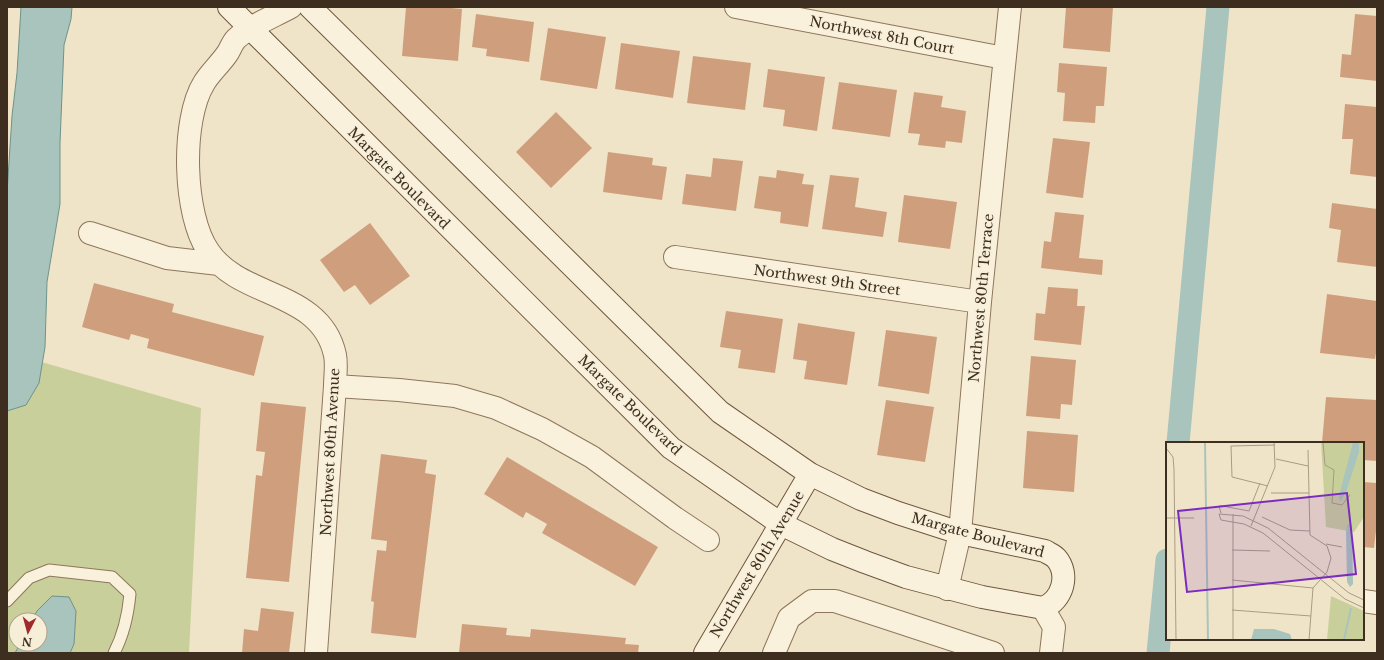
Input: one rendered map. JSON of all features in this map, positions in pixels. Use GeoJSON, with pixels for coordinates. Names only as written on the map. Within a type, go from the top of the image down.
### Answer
{"type":"FeatureCollection","features":[{"type":"Feature","properties":{"kind":"street","name":"Margate Boulevard"},"geometry":{"type":"LineString","coordinates":[[229,7],[671,448],[781,524],[865,562],[906,577],[982,597],[1043,608],[1056,600],[1062,588],[1063,574],[1055,557],[1045,551],[960,533],[861,499],[810,474],[720,412],[310,7]]}},
{"type":"Feature","properties":{"kind":"street"},"geometry":{"type":"LineString","coordinates":[[251,29],[271,7]]}},
{"type":"Feature","properties":{"kind":"street"},"geometry":{"type":"LineString","coordinates":[[251,29],[291,7]]}},
{"type":"Feature","properties":{"kind":"street","name":"Northwest 8th Court"},"geometry":{"type":"LineString","coordinates":[[736,7],[1004,58]]}},
{"type":"Feature","properties":{"kind":"street","name":"Northwest 80th Terrace"},"geometry":{"type":"LineString","coordinates":[[947,589],[960,533],[980,302],[1010,7]]}},
{"type":"Feature","properties":{"kind":"street","name":"Northwest 80th Avenue"},"geometry":{"type":"LineString","coordinates":[[251,29],[235,40],[228,53],[204,83],[197,98],[192,121],[189,148],[188,173],[190,196],[196,226],[208,252],[219,264],[241,279],[272,293],[299,308],[314,319],[324,328],[335,357],[335,386],[316,653]]}},
{"type":"Feature","properties":{"kind":"street"},"geometry":{"type":"LineString","coordinates":[[90,233],[168,258],[219,264]]}},
{"type":"Feature","properties":{"kind":"street","name":"Northwest 9th Street"},"geometry":{"type":"LineString","coordinates":[[675,258],[980,302]]}},
{"type":"Feature","properties":{"kind":"street"},"geometry":{"type":"LineString","coordinates":[[335,386],[399,390],[455,396],[496,408],[542,429],[592,457],[675,518],[708,540]]}},
{"type":"Feature","properties":{"kind":"street","name":"Northwest 80th Avenue"},"geometry":{"type":"LineString","coordinates":[[705,653],[810,474]]}},
{"type":"Feature","properties":{"kind":"street"},"geometry":{"type":"LineString","coordinates":[[774,653],[789,618],[812,601],[835,601],[993,653]]}},
{"type":"Feature","properties":{"kind":"street"},"geometry":{"type":"LineString","coordinates":[[1364,601],[1377,602]]}},
{"type":"Feature","properties":{"kind":"street"},"geometry":{"type":"LineString","coordinates":[[1043,608],[1054,627],[1051,653]]}},
{"type":"Feature","properties":{"kind":"lane"},"geometry":{"type":"LineString","coordinates":[[7,601],[29,578],[49,570],[112,577],[130,594],[128,614],[121,640],[114,653]]}},
{"type":"Feature","properties":{"kind":"green space"},"geometry":{"type":"Polygon","coordinates":[[[7,352],[201,408],[189,653],[7,653],[7,352]]]}},
{"type":"Feature","properties":{"kind":"water"},"geometry":{"type":"Polygon","coordinates":[[[21,7],[72,7],[71,19],[64,45],[60,143],[60,204],[47,282],[45,347],[39,383],[26,405],[7,411],[7,193],[21,7]]]}},
{"type":"Feature","properties":{"kind":"water"},"geometry":{"type":"Polygon","coordinates":[[[52,596],[69,597],[76,611],[74,644],[70,653],[15,653],[48,652],[48,612],[37,611],[52,596]]]}},
{"type":"Feature","properties":{"kind":"building"},"geometry":{"type":"Polygon","coordinates":[[[406,7],[441,7],[462,9],[458,61],[402,56],[406,7]]]}},
{"type":"Feature","properties":{"kind":"building"},"geometry":{"type":"Polygon","coordinates":[[[1066,7],[1113,7],[1110,52],[1063,48],[1066,7]]]}},
{"type":"Feature","properties":{"kind":"building"},"geometry":{"type":"Polygon","coordinates":[[[476,14],[534,22],[529,62],[486,56],[487,49],[472,47],[476,14]]]}},
{"type":"Feature","properties":{"kind":"building"},"geometry":{"type":"Polygon","coordinates":[[[1355,14],[1377,16],[1377,81],[1340,77],[1342,54],[1351,55],[1355,14]]]}},
{"type":"Feature","properties":{"kind":"building"},"geometry":{"type":"Polygon","coordinates":[[[548,28],[606,37],[597,89],[540,80],[548,28]]]}},
{"type":"Feature","properties":{"kind":"building"},"geometry":{"type":"Polygon","coordinates":[[[621,43],[680,51],[673,98],[615,89],[621,43]]]}},
{"type":"Feature","properties":{"kind":"building"},"geometry":{"type":"Polygon","coordinates":[[[693,56],[751,63],[745,110],[687,103],[693,56]]]}},
{"type":"Feature","properties":{"kind":"building"},"geometry":{"type":"Polygon","coordinates":[[[1059,63],[1107,67],[1104,106],[1096,106],[1095,123],[1063,121],[1065,93],[1057,92],[1059,63]]]}},
{"type":"Feature","properties":{"kind":"building"},"geometry":{"type":"Polygon","coordinates":[[[768,69],[825,77],[817,131],[783,126],[785,110],[763,107],[768,69]]]}},
{"type":"Feature","properties":{"kind":"building"},"geometry":{"type":"Polygon","coordinates":[[[839,82],[897,90],[890,137],[832,129],[839,82]]]}},
{"type":"Feature","properties":{"kind":"building"},"geometry":{"type":"Polygon","coordinates":[[[914,92],[943,96],[941,107],[966,111],[962,143],[946,141],[945,148],[918,145],[920,134],[908,133],[914,92]]]}},
{"type":"Feature","properties":{"kind":"building"},"geometry":{"type":"Polygon","coordinates":[[[1345,104],[1377,107],[1377,177],[1350,174],[1353,139],[1342,139],[1345,104]]]}},
{"type":"Feature","properties":{"kind":"building"},"geometry":{"type":"Polygon","coordinates":[[[556,112],[592,148],[551,188],[516,152],[556,112]]]}},
{"type":"Feature","properties":{"kind":"building"},"geometry":{"type":"Polygon","coordinates":[[[1053,138],[1090,142],[1083,198],[1046,193],[1053,138]]]}},
{"type":"Feature","properties":{"kind":"building"},"geometry":{"type":"Polygon","coordinates":[[[608,152],[653,158],[652,165],[667,167],[662,200],[603,192],[608,152]]]}},
{"type":"Feature","properties":{"kind":"building"},"geometry":{"type":"Polygon","coordinates":[[[713,158],[743,161],[736,211],[682,204],[686,174],[711,177],[713,158]]]}},
{"type":"Feature","properties":{"kind":"building"},"geometry":{"type":"Polygon","coordinates":[[[777,170],[804,174],[802,184],[814,185],[808,227],[780,223],[781,212],[754,208],[759,176],[776,178],[777,170]]]}},
{"type":"Feature","properties":{"kind":"building"},"geometry":{"type":"Polygon","coordinates":[[[830,175],[859,178],[855,207],[887,212],[883,237],[822,229],[830,175]]]}},
{"type":"Feature","properties":{"kind":"building"},"geometry":{"type":"Polygon","coordinates":[[[904,195],[957,202],[950,249],[898,242],[904,195]]]}},
{"type":"Feature","properties":{"kind":"building"},"geometry":{"type":"Polygon","coordinates":[[[1332,203],[1377,209],[1377,267],[1337,262],[1341,230],[1329,228],[1332,203]]]}},
{"type":"Feature","properties":{"kind":"building"},"geometry":{"type":"Polygon","coordinates":[[[1055,212],[1084,215],[1079,258],[1103,260],[1102,275],[1041,268],[1044,241],[1051,242],[1055,212]]]}},
{"type":"Feature","properties":{"kind":"building"},"geometry":{"type":"Polygon","coordinates":[[[370,223],[410,276],[370,305],[355,285],[344,292],[320,260],[370,223]]]}},
{"type":"Feature","properties":{"kind":"building"},"geometry":{"type":"Polygon","coordinates":[[[94,283],[174,304],[172,312],[264,336],[254,376],[147,348],[149,339],[131,334],[129,340],[82,327],[94,283]]]}},
{"type":"Feature","properties":{"kind":"building"},"geometry":{"type":"Polygon","coordinates":[[[1048,287],[1078,289],[1077,306],[1085,306],[1081,345],[1034,340],[1036,313],[1045,314],[1048,287]]]}},
{"type":"Feature","properties":{"kind":"building"},"geometry":{"type":"Polygon","coordinates":[[[1327,294],[1377,301],[1377,347],[1375,359],[1320,353],[1327,294]]]}},
{"type":"Feature","properties":{"kind":"building"},"geometry":{"type":"Polygon","coordinates":[[[726,311],[783,319],[775,373],[738,368],[741,350],[720,347],[726,311]]]}},
{"type":"Feature","properties":{"kind":"building"},"geometry":{"type":"Polygon","coordinates":[[[798,323],[855,332],[847,385],[804,379],[807,361],[793,359],[798,323]]]}},
{"type":"Feature","properties":{"kind":"building"},"geometry":{"type":"Polygon","coordinates":[[[886,330],[937,337],[929,394],[878,386],[886,330]]]}},
{"type":"Feature","properties":{"kind":"building"},"geometry":{"type":"Polygon","coordinates":[[[1031,356],[1076,360],[1072,405],[1061,404],[1060,419],[1026,416],[1031,356]]]}},
{"type":"Feature","properties":{"kind":"building"},"geometry":{"type":"Polygon","coordinates":[[[1326,397],[1377,400],[1377,461],[1364,460],[1364,442],[1322,442],[1326,397]]]}},
{"type":"Feature","properties":{"kind":"building"},"geometry":{"type":"Polygon","coordinates":[[[886,400],[934,407],[925,462],[877,455],[886,400]]]}},
{"type":"Feature","properties":{"kind":"building"},"geometry":{"type":"Polygon","coordinates":[[[261,402],[306,407],[289,582],[246,578],[256,475],[262,476],[265,452],[256,451],[261,402]]]}},
{"type":"Feature","properties":{"kind":"building"},"geometry":{"type":"Polygon","coordinates":[[[1027,431],[1078,435],[1074,492],[1023,488],[1027,431]]]}},
{"type":"Feature","properties":{"kind":"building"},"geometry":{"type":"Polygon","coordinates":[[[381,454],[427,460],[425,473],[436,475],[416,638],[371,633],[374,602],[371,601],[377,550],[386,551],[387,541],[371,539],[381,454]]]}},
{"type":"Feature","properties":{"kind":"building"},"geometry":{"type":"Polygon","coordinates":[[[507,457],[658,547],[635,586],[542,533],[547,524],[526,512],[523,518],[484,494],[507,457]]]}},
{"type":"Feature","properties":{"kind":"building"},"geometry":{"type":"Polygon","coordinates":[[[1364,482],[1377,483],[1377,522],[1374,548],[1364,547],[1364,482]]]}},
{"type":"Feature","properties":{"kind":"building"},"geometry":{"type":"Polygon","coordinates":[[[261,608],[294,612],[289,653],[242,653],[244,629],[258,631],[261,608]]]}},
{"type":"Feature","properties":{"kind":"building"},"geometry":{"type":"Polygon","coordinates":[[[462,624],[507,628],[506,635],[530,637],[531,629],[626,638],[625,644],[639,645],[638,653],[459,653],[462,624]]]}},
{"type":"Feature","properties":{"kind":"waterway"},"geometry":{"type":"LineString","coordinates":[[1178,442],[1218,7]]}},
{"type":"Feature","properties":{"kind":"waterway"},"geometry":{"type":"LineString","coordinates":[[1158,653],[1166,570]]}}]}
